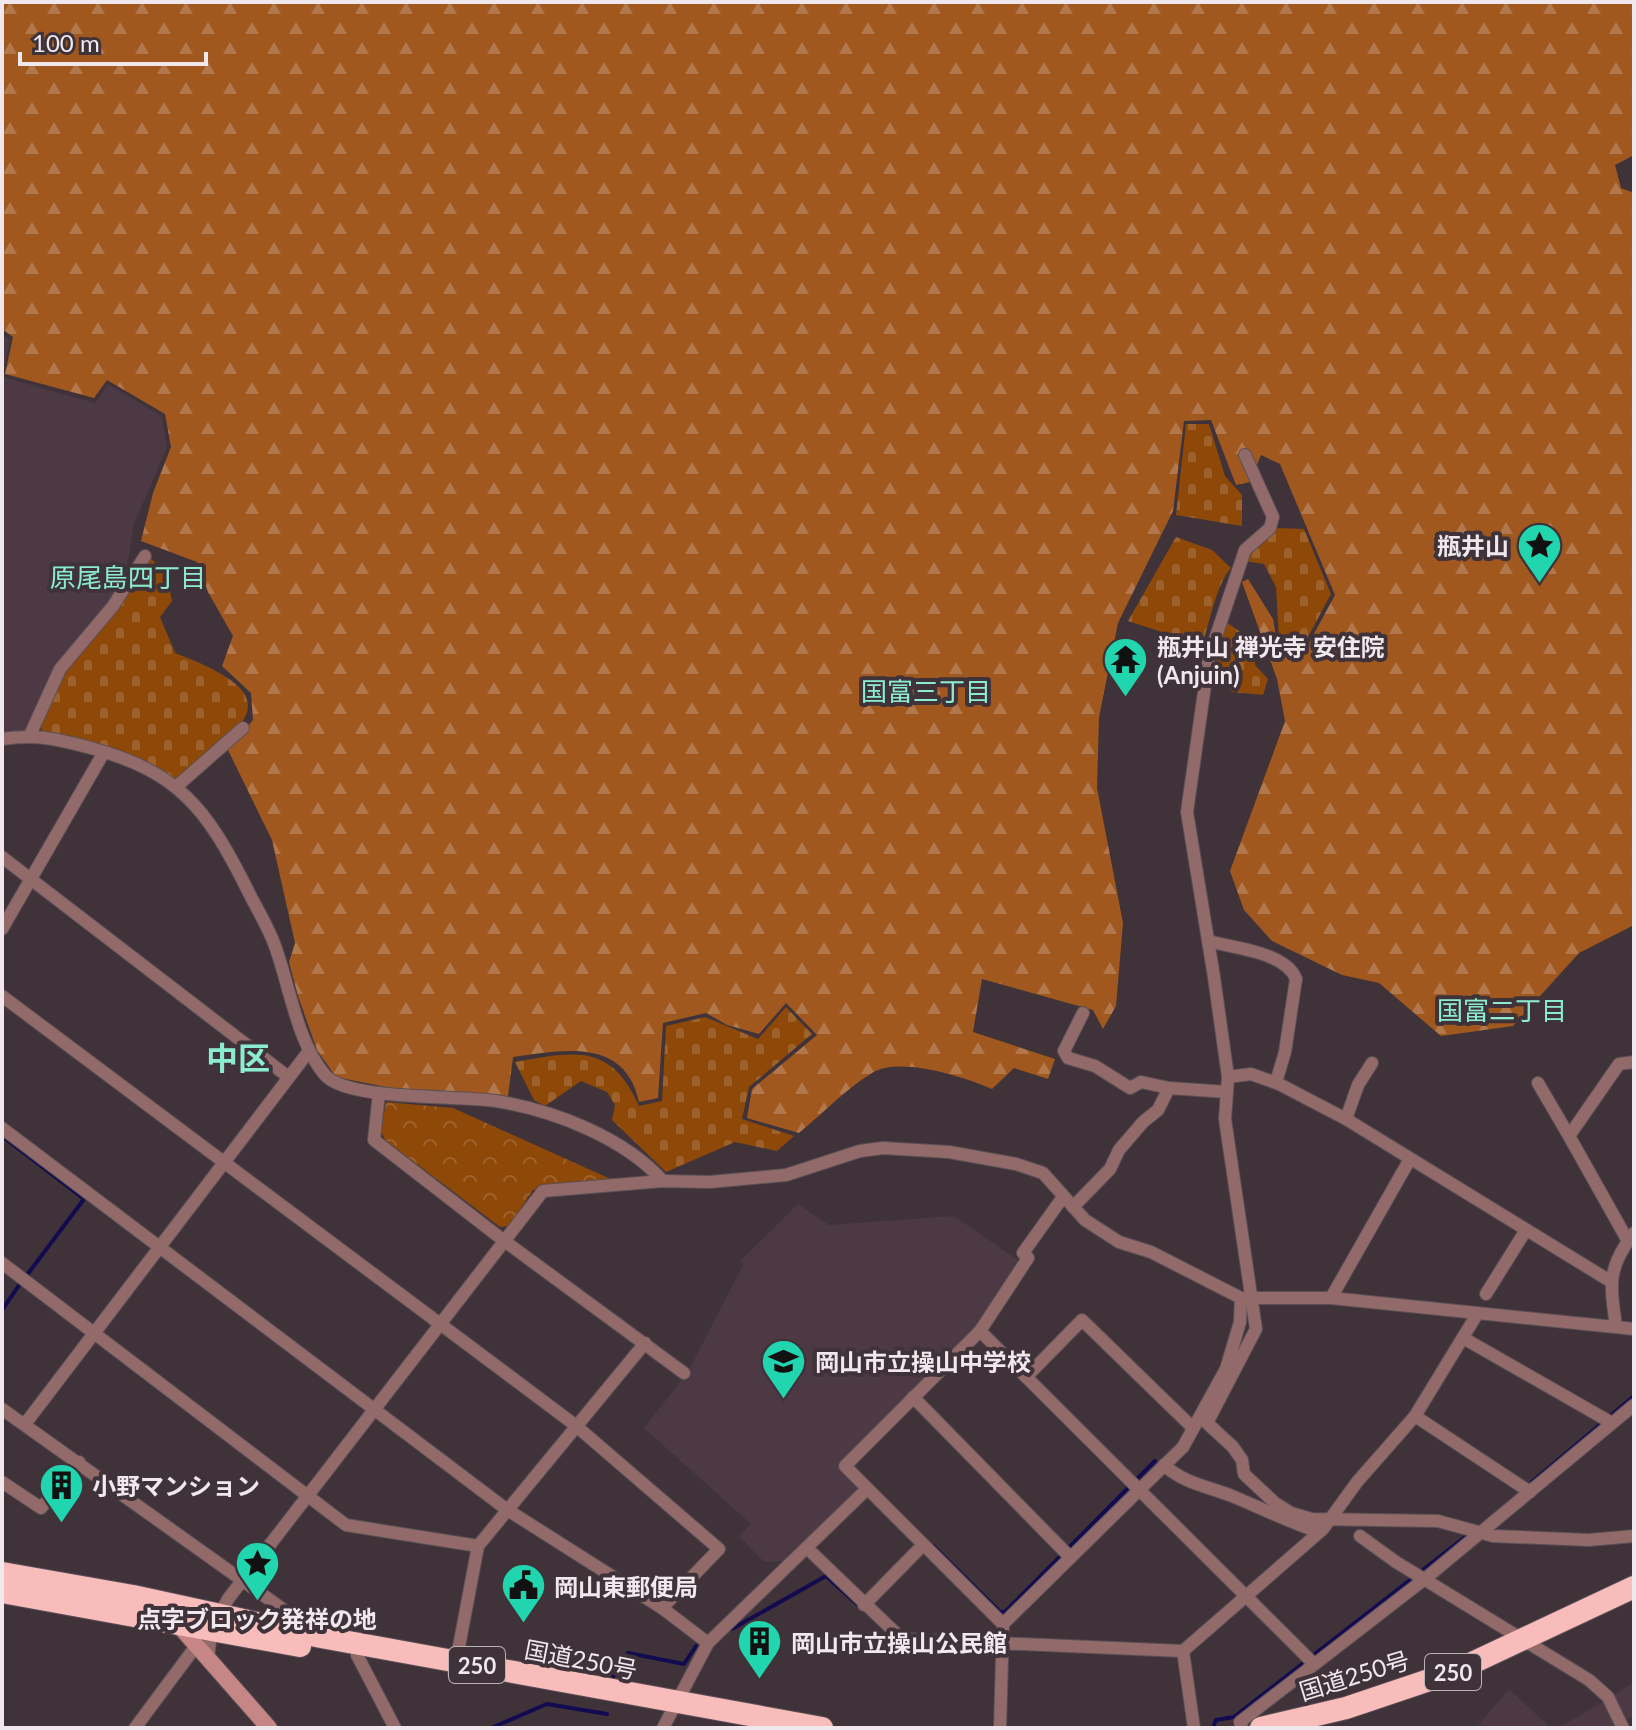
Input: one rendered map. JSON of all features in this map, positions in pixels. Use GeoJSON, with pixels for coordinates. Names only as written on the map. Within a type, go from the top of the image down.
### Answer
{"type":"FeatureCollection","features":[{"type":"Feature","properties":{"kind":"highway","name":"国道250号"},"geometry":{"type":"LineString","coordinates":[[2,1573],[133,1596],[208,1637],[321,1637],[671,1715],[750,1728]]}},
{"type":"Feature","properties":{"kind":"highway","name":"国道250号"},"geometry":{"type":"LineString","coordinates":[[1306,1728],[1349,1718],[1454,1682],[1634,1587]]}},
{"type":"Feature","properties":{"kind":"highway","name":"国道250号"},"geometry":{"type":"LineString","coordinates":[[2,1592],[175,1622],[208,1637],[455,1667]]}},
{"type":"Feature","properties":{"kind":"highway","name":"国道250号"},"geometry":{"type":"LineString","coordinates":[[1261,1728],[1346,1708],[1453,1672],[1634,1600]]}},
{"type":"Feature","properties":{"kind":"highway","name":"国道250号"},"geometry":{"type":"LineString","coordinates":[[671,1715],[822,1728]]}},
{"type":"Feature","properties":{"kind":"main road"},"geometry":{"type":"LineString","coordinates":[[133,1596],[160,1608],[175,1622]]}},
{"type":"Feature","properties":{"kind":"main road"},"geometry":{"type":"LineString","coordinates":[[208,1637],[269,1728]]}},
{"type":"Feature","properties":{"kind":"street"},"geometry":{"type":"LineString","coordinates":[[1245,455],[1273,517],[1270,528],[1245,550],[1209,657],[1198,719],[1188,822],[1228,1077],[1225,1119],[1247,1300],[1256,1329],[1207,1423],[1233,1447],[1242,1460],[1244,1474],[1275,1503],[1325,1526]]}},
{"type":"Feature","properties":{"kind":"street"},"geometry":{"type":"LineString","coordinates":[[30,735],[60,669],[113,606],[145,556]]}},
{"type":"Feature","properties":{"kind":"street"},"geometry":{"type":"LineString","coordinates":[[177,786],[243,728]]}},
{"type":"Feature","properties":{"kind":"street"},"geometry":{"type":"LineString","coordinates":[[2,739],[30,735],[104,752],[137,762],[177,786],[200,810],[226,846],[274,942],[309,1051],[325,1075],[341,1087],[379,1093],[496,1101],[538,1112],[611,1141],[663,1181]]}},
{"type":"Feature","properties":{"kind":"street"},"geometry":{"type":"LineString","coordinates":[[2,929],[104,752]]}},
{"type":"Feature","properties":{"kind":"street"},"geometry":{"type":"LineString","coordinates":[[2,857],[287,1076]]}},
{"type":"Feature","properties":{"kind":"street"},"geometry":{"type":"LineString","coordinates":[[1208,941],[1279,961],[1293,971],[1296,979],[1292,1008],[1276,1082]]}},
{"type":"Feature","properties":{"kind":"street"},"geometry":{"type":"LineString","coordinates":[[2,996],[575,1425],[719,1549],[662,1608]]}},
{"type":"Feature","properties":{"kind":"street"},"geometry":{"type":"LineString","coordinates":[[1083,1013],[1064,1051],[1068,1058],[1095,1066],[1130,1088],[1141,1082],[1169,1088],[1227,1092]]}},
{"type":"Feature","properties":{"kind":"street"},"geometry":{"type":"LineString","coordinates":[[25,1424],[309,1051]]}},
{"type":"Feature","properties":{"kind":"street"},"geometry":{"type":"LineString","coordinates":[[1569,1136],[1619,1064],[1634,1062]]}},
{"type":"Feature","properties":{"kind":"street"},"geometry":{"type":"LineString","coordinates":[[1346,1119],[1358,1085],[1372,1063]]}},
{"type":"Feature","properties":{"kind":"street"},"geometry":{"type":"LineString","coordinates":[[1228,1077],[1251,1074],[1276,1082],[1346,1119],[1610,1281]]}},
{"type":"Feature","properties":{"kind":"street"},"geometry":{"type":"LineString","coordinates":[[1538,1083],[1631,1237],[1618,1254],[1610,1281],[1616,1326]]}},
{"type":"Feature","properties":{"kind":"street"},"geometry":{"type":"LineString","coordinates":[[1073,1207],[1110,1169],[1119,1150],[1143,1122],[1158,1110],[1169,1088]]}},
{"type":"Feature","properties":{"kind":"street"},"geometry":{"type":"LineString","coordinates":[[379,1093],[374,1140],[503,1240],[684,1373]]}},
{"type":"Feature","properties":{"kind":"street"},"geometry":{"type":"LineString","coordinates":[[2,1128],[506,1509],[662,1608],[708,1643]]}},
{"type":"Feature","properties":{"kind":"street"},"geometry":{"type":"LineString","coordinates":[[135,1728],[208,1637],[244,1580],[374,1408],[543,1191],[786,1175],[860,1151],[912,1147],[1016,1164],[1043,1173],[1073,1207],[1119,1242],[1151,1252],[1247,1300],[1331,1298],[1476,1316],[1634,1329]]}},
{"type":"Feature","properties":{"kind":"street"},"geometry":{"type":"LineString","coordinates":[[1331,1298],[1410,1159]]}},
{"type":"Feature","properties":{"kind":"street"},"geometry":{"type":"LineString","coordinates":[[1003,1624],[845,1466],[980,1331],[1028,1258],[1023,1253],[1063,1197]]}},
{"type":"Feature","properties":{"kind":"street"},"geometry":{"type":"LineString","coordinates":[[1486,1294],[1526,1230]]}},
{"type":"Feature","properties":{"kind":"street"},"geometry":{"type":"LineString","coordinates":[[2,1263],[346,1525],[478,1546]]}},
{"type":"Feature","properties":{"kind":"street"},"geometry":{"type":"LineString","coordinates":[[1000,1728],[1003,1624],[1067,1553],[1183,1447],[1226,1369],[1247,1300]]}},
{"type":"Feature","properties":{"kind":"street"},"geometry":{"type":"LineString","coordinates":[[808,1549],[902,1639],[1183,1651],[1325,1526],[1415,1416],[1465,1339],[1476,1316]]}},
{"type":"Feature","properties":{"kind":"street"},"geometry":{"type":"LineString","coordinates":[[1026,1377],[1082,1320],[1193,1428]]}},
{"type":"Feature","properties":{"kind":"street"},"geometry":{"type":"LineString","coordinates":[[980,1331],[1311,1661]]}},
{"type":"Feature","properties":{"kind":"street"},"geometry":{"type":"LineString","coordinates":[[1465,1339],[1608,1421]]}},
{"type":"Feature","properties":{"kind":"street"},"geometry":{"type":"LineString","coordinates":[[455,1667],[478,1546],[645,1343]]}},
{"type":"Feature","properties":{"kind":"street"},"geometry":{"type":"LineString","coordinates":[[913,1397],[1067,1553]]}},
{"type":"Feature","properties":{"kind":"street"},"geometry":{"type":"LineString","coordinates":[[1242,1728],[1240,1722],[1311,1661],[1422,1576],[1608,1421],[1634,1405]]}},
{"type":"Feature","properties":{"kind":"street"},"geometry":{"type":"LineString","coordinates":[[2,1409],[321,1637],[350,1654],[395,1728]]}},
{"type":"Feature","properties":{"kind":"street"},"geometry":{"type":"LineString","coordinates":[[1415,1416],[1526,1490]]}},
{"type":"Feature","properties":{"kind":"street"},"geometry":{"type":"LineString","coordinates":[[2,1482],[41,1508],[79,1462]]}},
{"type":"Feature","properties":{"kind":"street"},"geometry":{"type":"LineString","coordinates":[[1164,1465],[1180,1480],[1224,1493],[1277,1518],[1325,1526],[1438,1521],[1476,1531],[1589,1540],[1634,1536]]}},
{"type":"Feature","properties":{"kind":"street"},"geometry":{"type":"LineString","coordinates":[[671,1715],[708,1643],[867,1489]]}},
{"type":"Feature","properties":{"kind":"street"},"geometry":{"type":"LineString","coordinates":[[1360,1536],[1608,1697],[1625,1728],[1634,1725]]}},
{"type":"Feature","properties":{"kind":"street"},"geometry":{"type":"LineString","coordinates":[[864,1605],[923,1545]]}},
{"type":"Feature","properties":{"kind":"street"},"geometry":{"type":"LineString","coordinates":[[1183,1651],[1194,1728]]}},
{"type":"Feature","properties":{"kind":"shaded area"},"geometry":{"type":"Polygon","coordinates":[[[2,335],[10,340],[3,377],[95,403],[108,384],[162,416],[167,447],[134,524],[125,576],[26,731],[2,734],[2,335]]]}},
{"type":"Feature","properties":{"kind":"shaded area","name":"岡山市立操山中学校"},"geometry":{"type":"Polygon","coordinates":[[[798,1204],[829,1225],[954,1216],[1019,1261],[976,1326],[837,1466],[857,1487],[858,1494],[789,1561],[764,1562],[739,1536],[751,1524],[644,1428],[688,1372],[743,1265],[740,1261],[798,1204]]]}},
{"type":"Feature","properties":{"kind":"shaded area"},"geometry":{"type":"Polygon","coordinates":[[[1634,1682],[1634,1717],[1624,1720],[1612,1696],[1634,1682]]]}},
{"type":"Feature","properties":{"kind":"shaded area"},"geometry":{"type":"Polygon","coordinates":[[[1509,1689],[1551,1728],[1476,1728],[1509,1689]]]}},
{"type":"Feature","properties":{"kind":"shaded area"},"geometry":{"type":"Polygon","coordinates":[[[1606,1700],[1615,1726],[1558,1728],[1606,1700]]]}},
{"type":"Feature","properties":{"kind":"green space"},"geometry":{"type":"Polygon","coordinates":[[[2,2],[1634,2],[1634,155],[1615,165],[1621,188],[1634,193],[1634,925],[1579,953],[1513,1026],[1441,1036],[1379,983],[1342,975],[1272,941],[1244,910],[1230,871],[1285,721],[1277,679],[1242,582],[1248,579],[1273,619],[1277,642],[1303,654],[1335,595],[1280,464],[1261,455],[1250,482],[1236,485],[1211,420],[1184,421],[1173,511],[1118,623],[1099,717],[1097,788],[1123,923],[1116,1006],[1103,1029],[1093,1010],[982,979],[973,1032],[1055,1059],[1048,1079],[1014,1068],[992,1089],[932,1070],[884,1068],[853,1086],[799,1133],[747,1118],[752,1089],[817,1035],[786,1003],[759,1034],[727,1025],[706,1013],[663,1023],[658,1098],[639,1102],[632,1081],[620,1067],[606,1057],[590,1052],[552,1052],[513,1057],[508,1096],[391,1088],[336,1077],[317,1050],[298,996],[289,962],[295,943],[272,840],[228,750],[253,720],[251,693],[222,666],[233,636],[208,592],[197,562],[141,541],[153,493],[171,447],[165,414],[107,380],[94,398],[5,374],[13,337],[2,329],[2,2]]]}},
{"type":"Feature","properties":{"kind":"green space"},"geometry":{"type":"Polygon","coordinates":[[[1186,424],[1209,424],[1225,476],[1242,495],[1242,526],[1176,515],[1186,424]]]}},
{"type":"Feature","properties":{"kind":"green space"},"geometry":{"type":"Polygon","coordinates":[[[1276,528],[1304,529],[1331,594],[1301,650],[1279,639],[1276,587],[1264,564],[1244,561],[1256,545],[1276,528]]]}},
{"type":"Feature","properties":{"kind":"green space"},"geometry":{"type":"Polygon","coordinates":[[[1176,537],[1212,550],[1231,568],[1217,594],[1202,645],[1128,621],[1176,537]]]}},
{"type":"Feature","properties":{"kind":"green space"},"geometry":{"type":"Polygon","coordinates":[[[150,557],[167,576],[172,601],[160,617],[175,653],[212,669],[235,684],[246,698],[247,712],[239,727],[178,782],[141,760],[43,733],[39,722],[60,674],[150,557]]]}},
{"type":"Feature","properties":{"kind":"green space"},"geometry":{"type":"Polygon","coordinates":[[[1224,621],[1243,634],[1251,644],[1255,665],[1268,679],[1263,695],[1232,692],[1226,682],[1208,679],[1224,621]]]}},
{"type":"Feature","properties":{"kind":"green space"},"geometry":{"type":"Polygon","coordinates":[[[786,1007],[812,1034],[749,1087],[742,1119],[794,1136],[777,1151],[735,1142],[666,1172],[612,1120],[615,1105],[607,1092],[581,1081],[545,1106],[534,1100],[515,1062],[574,1054],[604,1061],[628,1086],[639,1106],[662,1101],[666,1026],[705,1017],[758,1039],[786,1007]]]}},
{"type":"Feature","properties":{"kind":"green space"},"geometry":{"type":"Polygon","coordinates":[[[386,1102],[453,1108],[615,1181],[533,1190],[509,1226],[500,1227],[385,1140],[381,1131],[386,1102]]]}},
{"type":"Feature","properties":{"kind":"waterway"},"geometry":{"type":"LineString","coordinates":[[2,1136],[84,1199],[27,1275]]}},
{"type":"Feature","properties":{"kind":"waterway"},"geometry":{"type":"LineString","coordinates":[[2,1310],[20,1284]]}},
{"type":"Feature","properties":{"kind":"waterway"},"geometry":{"type":"LineString","coordinates":[[1532,1482],[1634,1396]]}},
{"type":"Feature","properties":{"kind":"waterway"},"geometry":{"type":"LineString","coordinates":[[1138,1478],[1155,1461]]}},
{"type":"Feature","properties":{"kind":"waterway"},"geometry":{"type":"LineString","coordinates":[[933,1546],[1000,1612],[1005,1612],[1128,1488]]}},
{"type":"Feature","properties":{"kind":"waterway"},"geometry":{"type":"LineString","coordinates":[[1214,1725],[1216,1720],[1234,1717],[1469,1534]]}},
{"type":"Feature","properties":{"kind":"waterway"},"geometry":{"type":"LineString","coordinates":[[732,1629],[826,1576],[857,1604]]}},
{"type":"Feature","properties":{"kind":"waterway"},"geometry":{"type":"LineString","coordinates":[[613,1677],[628,1653],[684,1664],[696,1646]]}},
{"type":"Feature","properties":{"kind":"waterway"},"geometry":{"type":"LineString","coordinates":[[491,1728],[547,1704],[607,1714]]}},
{"type":"Feature","properties":{"kind":"place","name":"瓶井山"},"geometry":{"type":"Point","coordinates":[1540,584]}},
{"type":"Feature","properties":{"kind":"place","name":"瓶井山 禅光寺 安住院 (Anjuin)"},"geometry":{"type":"Point","coordinates":[1126,699]}},
{"type":"Feature","properties":{"kind":"place","name":"岡山市立操山中学校"},"geometry":{"type":"Point","coordinates":[784,1400]}},
{"type":"Feature","properties":{"kind":"place","name":"小野マンション"},"geometry":{"type":"Point","coordinates":[61,1524]}},
{"type":"Feature","properties":{"kind":"place","name":"点字ブロック発祥の地"},"geometry":{"type":"Point","coordinates":[257,1603]}},
{"type":"Feature","properties":{"kind":"place","name":"岡山東郵便局"},"geometry":{"type":"Point","coordinates":[523,1625]}},
{"type":"Feature","properties":{"kind":"place","name":"岡山市立操山公民館"},"geometry":{"type":"Point","coordinates":[760,1681]}},
{"type":"Feature","properties":{"kind":"district","name":"原尾島四丁目"},"geometry":{"type":"Point","coordinates":[128,577]}},
{"type":"Feature","properties":{"kind":"district","name":"国富三丁目"},"geometry":{"type":"Point","coordinates":[926,691]}},
{"type":"Feature","properties":{"kind":"district","name":"国富二丁目"},"geometry":{"type":"Point","coordinates":[1502,1010]}},
{"type":"Feature","properties":{"kind":"district","name":"中区"},"geometry":{"type":"Point","coordinates":[238,1057]}}]}
